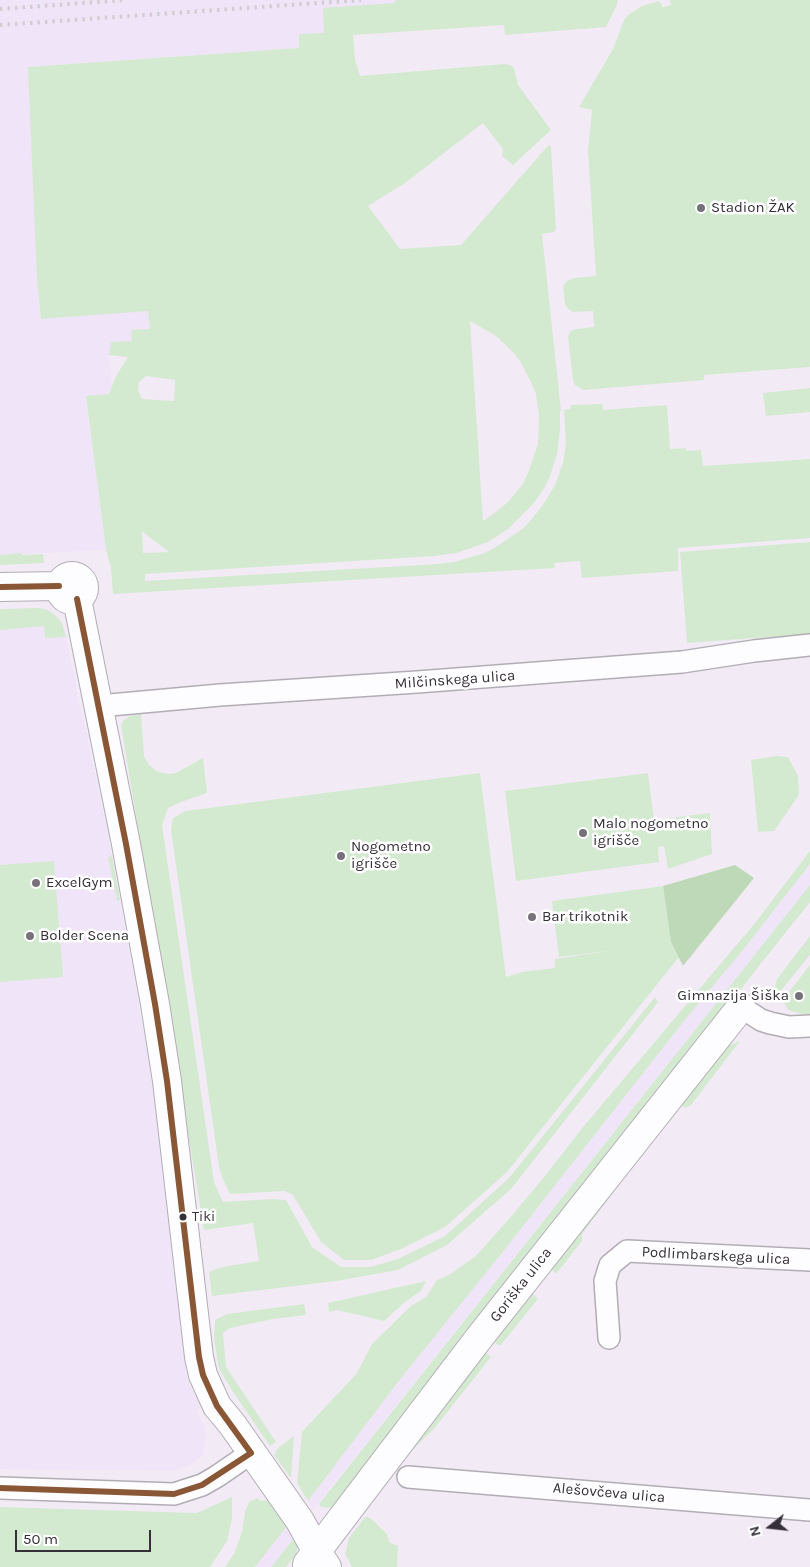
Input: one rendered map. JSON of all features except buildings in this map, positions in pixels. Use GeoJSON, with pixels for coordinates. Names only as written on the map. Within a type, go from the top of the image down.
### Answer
{"type":"FeatureCollection","features":[{"type":"Feature","properties":{"kind":"street"},"geometry":{"type":"LineString","coordinates":[[0,587],[68,593],[99,706],[126,844],[167,1081],[199,1357],[204,1375],[217,1406],[300,1521],[316,1562]]}},
{"type":"Feature","properties":{"kind":"street","name":"Milčinskega ulica"},"geometry":{"type":"LineString","coordinates":[[99,706],[220,695],[672,663],[810,645]]}},
{"type":"Feature","properties":{"kind":"street"},"geometry":{"type":"LineString","coordinates":[[741,1007],[761,1020],[770,1023],[789,1027],[810,1026]]}},
{"type":"Feature","properties":{"kind":"street","name":"Goriška ulica"},"geometry":{"type":"LineString","coordinates":[[316,1562],[485,1331],[741,1007]]}},
{"type":"Feature","properties":{"kind":"street","name":"Podlimbarskega ulica"},"geometry":{"type":"LineString","coordinates":[[609,1338],[605,1281],[610,1265],[627,1251],[810,1260]]}},
{"type":"Feature","properties":{"kind":"street"},"geometry":{"type":"LineString","coordinates":[[0,1488],[174,1494],[202,1485],[251,1453]]}},
{"type":"Feature","properties":{"kind":"street","name":"Alešovčeva ulica"},"geometry":{"type":"LineString","coordinates":[[408,1477],[810,1510]]}},
{"type":"Feature","properties":{"kind":"shaded area"},"geometry":{"type":"Polygon","coordinates":[[[0,0],[395,0],[395,3],[324,33],[300,48],[28,67],[148,311],[150,329],[132,341],[111,343],[109,355],[112,385],[109,394],[86,397],[106,550],[0,555],[0,0]]]}},
{"type":"Feature","properties":{"kind":"shaded area"},"geometry":{"type":"Polygon","coordinates":[[[38,608],[53,613],[62,623],[64,629],[108,834],[150,1067],[184,1360],[189,1384],[201,1407],[196,1412],[205,1426],[206,1438],[203,1455],[192,1464],[173,1471],[0,1469],[0,609],[38,608]]]}},
{"type":"Feature","properties":{"kind":"shaded area"},"geometry":{"type":"Polygon","coordinates":[[[810,864],[810,885],[313,1510],[308,1501],[398,1382],[810,864]]]}},
{"type":"Feature","properties":{"kind":"shaded area"},"geometry":{"type":"Polygon","coordinates":[[[287,1526],[295,1537],[271,1567],[255,1567],[287,1526]]]}},
{"type":"Feature","properties":{"kind":"green space"},"geometry":{"type":"Polygon","coordinates":[[[395,0],[618,0],[606,27],[505,35],[504,25],[353,35],[355,59],[360,76],[510,65],[514,68],[518,85],[551,130],[513,165],[502,156],[503,149],[483,123],[405,183],[368,206],[400,249],[461,245],[546,148],[549,145],[551,147],[556,229],[554,232],[542,234],[561,411],[557,454],[550,476],[533,504],[508,529],[488,542],[457,553],[145,574],[145,581],[438,564],[454,562],[485,553],[525,527],[543,505],[555,485],[563,463],[566,443],[564,410],[570,409],[571,405],[602,404],[603,410],[667,405],[670,449],[686,448],[686,451],[701,450],[703,466],[810,459],[810,538],[678,548],[678,571],[582,578],[580,561],[554,563],[555,568],[113,594],[111,568],[106,550],[86,396],[109,394],[116,376],[128,357],[109,355],[111,342],[131,341],[132,330],[150,329],[148,311],[41,319],[37,279],[28,67],[299,48],[299,34],[324,33],[323,8],[395,3],[395,0]],[[470,321],[483,521],[508,502],[523,484],[538,444],[539,416],[536,394],[520,361],[496,336],[470,321]],[[146,376],[139,382],[138,391],[142,399],[174,401],[175,380],[146,376]],[[142,531],[143,553],[169,552],[142,531]]]}},
{"type":"Feature","properties":{"kind":"green space","name":"Stadion ŽAK"},"geometry":{"type":"Polygon","coordinates":[[[670,0],[810,0],[810,367],[704,375],[704,380],[583,390],[575,385],[573,380],[568,336],[571,331],[576,329],[594,327],[593,311],[573,312],[568,309],[565,304],[563,286],[567,281],[574,278],[596,276],[588,151],[592,110],[579,107],[613,49],[624,20],[628,15],[642,6],[659,1],[663,7],[671,5],[670,0]]]}},
{"type":"Feature","properties":{"kind":"green space"},"geometry":{"type":"Polygon","coordinates":[[[810,388],[810,412],[766,416],[763,393],[810,388]]]}},
{"type":"Feature","properties":{"kind":"green space"},"geometry":{"type":"Polygon","coordinates":[[[810,542],[810,634],[687,643],[680,552],[810,542]]]}},
{"type":"Feature","properties":{"kind":"green space"},"geometry":{"type":"Polygon","coordinates":[[[22,553],[22,555],[43,554],[44,563],[0,565],[0,555],[22,553]]]}},
{"type":"Feature","properties":{"kind":"green space"},"geometry":{"type":"Polygon","coordinates":[[[38,608],[48,610],[57,617],[62,623],[66,637],[45,638],[44,626],[0,630],[0,609],[38,608]]]}},
{"type":"Feature","properties":{"kind":"green space"},"geometry":{"type":"Polygon","coordinates":[[[141,714],[144,756],[149,765],[158,772],[176,773],[203,758],[207,793],[168,808],[162,825],[214,1182],[223,1202],[286,1200],[312,1247],[341,1267],[370,1267],[398,1259],[445,1236],[509,1178],[655,997],[658,1002],[511,1189],[447,1245],[398,1270],[336,1281],[212,1296],[209,1272],[222,1267],[259,1261],[253,1223],[204,1230],[121,725],[130,716],[141,714]]]}},
{"type":"Feature","properties":{"kind":"green space"},"geometry":{"type":"Polygon","coordinates":[[[776,756],[788,757],[798,776],[799,795],[774,831],[758,832],[751,760],[776,756]]]}},
{"type":"Feature","properties":{"kind":"green space"},"geometry":{"type":"Polygon","coordinates":[[[480,773],[506,977],[522,972],[555,968],[555,959],[607,951],[559,957],[552,901],[663,886],[671,942],[679,957],[507,1172],[445,1227],[401,1249],[371,1260],[344,1260],[321,1242],[293,1195],[285,1191],[230,1194],[222,1177],[219,1167],[171,830],[173,818],[185,811],[480,773]]]}},
{"type":"Feature","properties":{"kind":"green space","name":"Malo nogometno igrišče"},"geometry":{"type":"Polygon","coordinates":[[[648,773],[654,820],[710,813],[712,854],[668,869],[664,846],[658,847],[659,862],[516,881],[505,791],[648,773]]]}},
{"type":"Feature","properties":{"kind":"green space"},"geometry":{"type":"Polygon","coordinates":[[[810,851],[810,864],[398,1382],[308,1501],[297,1483],[302,1432],[357,1373],[372,1344],[411,1306],[426,1297],[437,1280],[449,1275],[476,1256],[515,1212],[584,1126],[755,923],[810,851]]]}},
{"type":"Feature","properties":{"kind":"green space"},"geometry":{"type":"Polygon","coordinates":[[[112,856],[120,900],[117,901],[108,857],[112,856]]]}},
{"type":"Feature","properties":{"kind":"green space","name":"Bolder Scena"},"geometry":{"type":"Polygon","coordinates":[[[54,861],[63,977],[0,982],[0,865],[54,861]]]}},
{"type":"Feature","properties":{"kind":"green space"},"geometry":{"type":"Polygon","coordinates":[[[735,865],[754,878],[683,966],[671,942],[663,886],[735,865]]]}},
{"type":"Feature","properties":{"kind":"green space"},"geometry":{"type":"Polygon","coordinates":[[[810,885],[810,902],[686,1062],[333,1508],[321,1507],[319,1504],[810,885]]]}},
{"type":"Feature","properties":{"kind":"green space"},"geometry":{"type":"Polygon","coordinates":[[[810,936],[810,955],[775,998],[774,990],[777,979],[810,936]]]}},
{"type":"Feature","properties":{"kind":"green space","name":"Gimnazija Šiška"},"geometry":{"type":"Polygon","coordinates":[[[810,965],[810,1014],[788,1010],[784,1002],[791,989],[810,965]]]}},
{"type":"Feature","properties":{"kind":"green space"},"geometry":{"type":"Polygon","coordinates":[[[740,1041],[691,1105],[685,1108],[678,1103],[726,1047],[740,1041]]]}},
{"type":"Feature","properties":{"kind":"green space"},"geometry":{"type":"Polygon","coordinates":[[[606,1195],[609,1198],[582,1234],[582,1241],[556,1274],[549,1266],[606,1195]]]}},
{"type":"Feature","properties":{"kind":"green space"},"geometry":{"type":"Polygon","coordinates":[[[426,1281],[421,1291],[405,1302],[384,1321],[337,1310],[329,1312],[328,1303],[426,1281]]]}},
{"type":"Feature","properties":{"kind":"green space"},"geometry":{"type":"Polygon","coordinates":[[[530,1293],[538,1299],[500,1346],[491,1340],[530,1293]]]}},
{"type":"Feature","properties":{"kind":"green space"},"geometry":{"type":"Polygon","coordinates":[[[304,1304],[306,1315],[273,1319],[230,1328],[223,1333],[226,1367],[276,1442],[270,1446],[219,1369],[214,1339],[215,1320],[227,1314],[304,1304]]]}},
{"type":"Feature","properties":{"kind":"green space"},"geometry":{"type":"Polygon","coordinates":[[[483,1350],[491,1357],[433,1430],[404,1458],[483,1350]]]}},
{"type":"Feature","properties":{"kind":"green space"},"geometry":{"type":"Polygon","coordinates":[[[294,1436],[291,1478],[274,1455],[278,1448],[294,1436]]]}},
{"type":"Feature","properties":{"kind":"green space"},"geometry":{"type":"Polygon","coordinates":[[[232,1497],[232,1518],[227,1541],[210,1567],[0,1567],[0,1507],[197,1513],[232,1497]]]}},
{"type":"Feature","properties":{"kind":"green space"},"geometry":{"type":"Polygon","coordinates":[[[257,1498],[261,1501],[268,1500],[287,1526],[255,1567],[225,1567],[234,1554],[242,1532],[245,1512],[249,1502],[257,1498]]]}},
{"type":"Feature","properties":{"kind":"green space"},"geometry":{"type":"Polygon","coordinates":[[[366,1516],[373,1520],[387,1534],[389,1542],[398,1546],[397,1567],[352,1567],[345,1554],[349,1538],[366,1516]]]}},
{"type":"Feature","properties":{"kind":"green space"},"geometry":{"type":"Polygon","coordinates":[[[295,1537],[298,1546],[296,1554],[286,1567],[271,1567],[295,1537]]]}},
{"type":"Feature","properties":{"kind":"railway"},"geometry":{"type":"LineString","coordinates":[[0,9],[124,0]]}},
{"type":"Feature","properties":{"kind":"railway"},"geometry":{"type":"LineString","coordinates":[[0,25],[361,0]]}},
{"type":"Feature","properties":{"kind":"transit line"},"geometry":{"type":"LineString","coordinates":[[0,587],[59,586]]}},
{"type":"Feature","properties":{"kind":"transit line"},"geometry":{"type":"LineString","coordinates":[[77,599],[126,844],[155,1004],[167,1081],[199,1357],[203,1375],[217,1406],[251,1453]]}},
{"type":"Feature","properties":{"kind":"transit line"},"geometry":{"type":"LineString","coordinates":[[0,1488],[174,1494],[202,1485],[251,1453]]}},
{"type":"Feature","properties":{"kind":"place","name":"Stadion ŽAK"},"geometry":{"type":"Point","coordinates":[701,208]}},
{"type":"Feature","properties":{"kind":"place","name":"Malo nogometno igrišče"},"geometry":{"type":"Point","coordinates":[583,833]}},
{"type":"Feature","properties":{"kind":"place","name":"Nogometno igrišče"},"geometry":{"type":"Point","coordinates":[341,856]}},
{"type":"Feature","properties":{"kind":"place","name":"ExcelGym"},"geometry":{"type":"Point","coordinates":[36,883]}},
{"type":"Feature","properties":{"kind":"place","name":"Bar trikotnik"},"geometry":{"type":"Point","coordinates":[532,917]}},
{"type":"Feature","properties":{"kind":"place","name":"Bolder Scena"},"geometry":{"type":"Point","coordinates":[30,936]}},
{"type":"Feature","properties":{"kind":"place","name":"Gimnazija Šiška"},"geometry":{"type":"Point","coordinates":[799,996]}},
{"type":"Feature","properties":{"kind":"place","name":"Tiki"},"geometry":{"type":"Point","coordinates":[183,1217]}}]}
